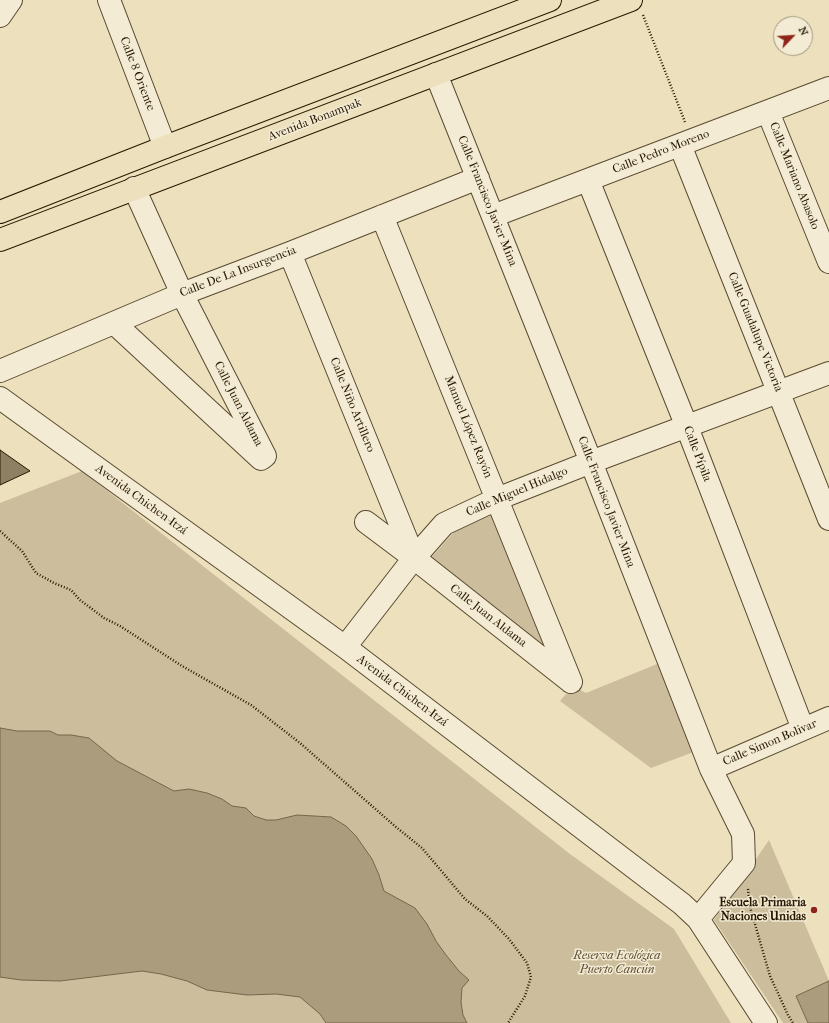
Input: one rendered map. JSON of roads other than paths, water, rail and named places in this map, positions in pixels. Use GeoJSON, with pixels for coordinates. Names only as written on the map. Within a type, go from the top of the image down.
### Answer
{"type":"FeatureCollection","features":[{"type":"Feature","properties":{"kind":"main road"},"geometry":{"type":"LineString","coordinates":[[0,212],[165,147],[550,0]]}},
{"type":"Feature","properties":{"kind":"main road","name":"Avenida Bonampak"},"geometry":{"type":"LineString","coordinates":[[0,240],[436,74],[636,5]]}},
{"type":"Feature","properties":{"kind":"street"},"geometry":{"type":"LineString","coordinates":[[0,16],[11,0]]}},
{"type":"Feature","properties":{"kind":"street","name":"Calle 8 Oriente"},"geometry":{"type":"LineString","coordinates":[[108,0],[165,147]]}},
{"type":"Feature","properties":{"kind":"street","name":"Calle Francisco Javier Mina"},"geometry":{"type":"LineString","coordinates":[[436,74],[591,462],[711,769],[743,834],[744,863],[698,919]]}},
{"type":"Feature","properties":{"kind":"street","name":"Calle Pedro Moreno"},"geometry":{"type":"LineString","coordinates":[[493,216],[829,88]]}},
{"type":"Feature","properties":{"kind":"street","name":"Calle Mariano Abasolo"},"geometry":{"type":"LineString","coordinates":[[768,112],[829,262]]}},
{"type":"Feature","properties":{"kind":"street","name":"Calle Guadalupe Victoria"},"geometry":{"type":"LineString","coordinates":[[686,142],[779,392],[829,519]]}},
{"type":"Feature","properties":{"kind":"street","name":"Calle De La Insurgencia"},"geometry":{"type":"LineString","coordinates":[[0,371],[182,294],[478,178]]}},
{"type":"Feature","properties":{"kind":"street","name":"Calle Pípila"},"geometry":{"type":"LineString","coordinates":[[588,180],[687,427],[803,729]]}},
{"type":"Feature","properties":{"kind":"street","name":"Calle Juan Aldama"},"geometry":{"type":"LineString","coordinates":[[114,323],[261,459],[265,456],[182,294],[134,188]]}},
{"type":"Feature","properties":{"kind":"street","name":"Manuel López Rayón"},"geometry":{"type":"LineString","coordinates":[[382,216],[571,682]]}},
{"type":"Feature","properties":{"kind":"street","name":"Calle Niño Artillero"},"geometry":{"type":"LineString","coordinates":[[290,252],[414,558]]}},
{"type":"Feature","properties":{"kind":"street","name":"Calle Miguel Hidalgo"},"geometry":{"type":"LineString","coordinates":[[344,647],[414,558],[444,524],[497,498],[829,373]]}},
{"type":"Feature","properties":{"kind":"street","name":"Avenida Chichen-Itzá"},"geometry":{"type":"LineString","coordinates":[[0,398],[344,647],[670,894],[698,919],[766,1023]]}},
{"type":"Feature","properties":{"kind":"street","name":"Calle Juan Aldama"},"geometry":{"type":"LineString","coordinates":[[366,522],[571,682]]}},
{"type":"Feature","properties":{"kind":"street","name":"Calle Simon Bolivar"},"geometry":{"type":"LineString","coordinates":[[711,769],[829,718]]}},
{"type":"Feature","properties":{"kind":"place","name":"Escuela Primaria Naciones Unidas"},"geometry":{"type":"Point","coordinates":[814,910]}},
{"type":"Feature","properties":{"kind":"park label","name":"Reserva Ecológica Puerto Cancún"},"geometry":{"type":"Point","coordinates":[617,963]}}]}
